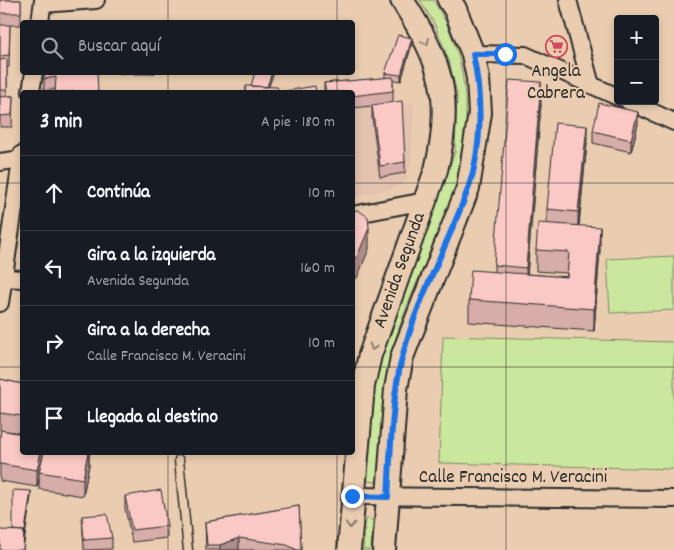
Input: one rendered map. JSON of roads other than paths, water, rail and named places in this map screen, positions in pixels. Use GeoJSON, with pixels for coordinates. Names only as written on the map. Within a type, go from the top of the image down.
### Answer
{"type":"FeatureCollection","features":[{"type":"Feature","properties":{"kind":"main road","name":"Avenida Segunda"},"geometry":{"type":"LineString","coordinates":[[348,550],[363,386],[370,356],[425,201],[443,139],[445,98],[436,63],[421,31],[402,0]]}},
{"type":"Feature","properties":{"kind":"main road","name":"Avenida Segunda"},"geometry":{"type":"LineString","coordinates":[[384,550],[396,389],[402,357],[468,188],[480,113],[478,78],[473,54],[456,9],[449,0]]}},
{"type":"Feature","properties":{"kind":"street"},"geometry":{"type":"LineString","coordinates":[[40,20],[43,2],[96,0]]}},
{"type":"Feature","properties":{"kind":"street"},"geometry":{"type":"LineString","coordinates":[[568,0],[591,85]]}},
{"type":"Feature","properties":{"kind":"street"},"geometry":{"type":"LineString","coordinates":[[473,54],[525,55],[614,95]]}},
{"type":"Feature","properties":{"kind":"street"},"geometry":{"type":"LineString","coordinates":[[31,90],[34,75]]}},
{"type":"Feature","properties":{"kind":"street"},"geometry":{"type":"LineString","coordinates":[[637,105],[674,122]]}},
{"type":"Feature","properties":{"kind":"street"},"geometry":{"type":"LineString","coordinates":[[0,162],[20,159]]}},
{"type":"Feature","properties":{"kind":"street"},"geometry":{"type":"LineString","coordinates":[[0,303],[20,173]]}},
{"type":"Feature","properties":{"kind":"street"},"geometry":{"type":"LineString","coordinates":[[355,214],[425,201]]}},
{"type":"Feature","properties":{"kind":"street"},"geometry":{"type":"LineString","coordinates":[[5,278],[20,279]]}},
{"type":"Feature","properties":{"kind":"street","name":"Calle Francisco M. Veracini"},"geometry":{"type":"LineString","coordinates":[[352,496],[674,499]]}},
{"type":"Feature","properties":{"kind":"lane"},"geometry":{"type":"LineString","coordinates":[[179,460],[188,550]]}},
{"type":"Feature","properties":{"kind":"place","name":"Angela Cabrera"},"geometry":{"type":"Point","coordinates":[556,46]}}]}
